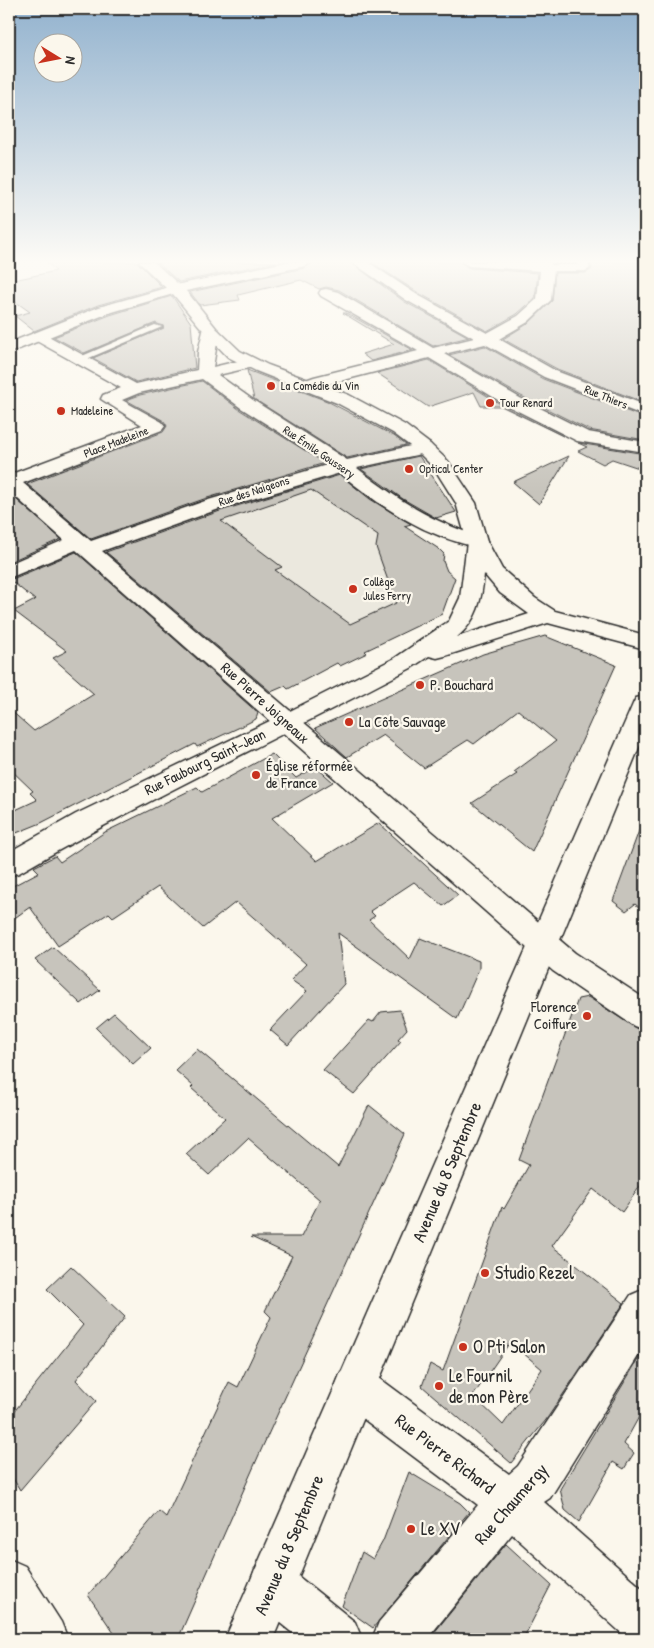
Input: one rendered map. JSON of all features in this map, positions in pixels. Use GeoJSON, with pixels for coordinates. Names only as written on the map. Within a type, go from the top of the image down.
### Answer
{"type":"FeatureCollection","features":[{"type":"Feature","properties":{"kind":"street"},"geometry":{"type":"LineString","coordinates":[[9,348],[31,339]]}},
{"type":"Feature","properties":{"kind":"street"},"geometry":{"type":"LineString","coordinates":[[43,339],[134,389],[251,363]]}},
{"type":"Feature","properties":{"kind":"street"},"geometry":{"type":"LineString","coordinates":[[204,373],[209,339]]}},
{"type":"Feature","properties":{"kind":"street"},"geometry":{"type":"LineString","coordinates":[[219,339],[230,351],[251,363],[309,384],[380,418],[424,448],[441,464],[466,503],[477,541],[493,572],[508,588],[547,616],[645,642]]}},
{"type":"Feature","properties":{"kind":"street"},"geometry":{"type":"LineString","coordinates":[[406,339],[514,402],[582,437],[645,447]]}},
{"type":"Feature","properties":{"kind":"street"},"geometry":{"type":"LineString","coordinates":[[309,384],[488,339]]}},
{"type":"Feature","properties":{"kind":"street","name":"Rue Thiers"},"geometry":{"type":"LineString","coordinates":[[488,339],[550,374],[641,406]]}},
{"type":"Feature","properties":{"kind":"street","name":"Rue Émile Goussery"},"geometry":{"type":"LineString","coordinates":[[204,373],[425,523],[460,539],[477,541]]}},
{"type":"Feature","properties":{"kind":"street","name":"Place Madeleine"},"geometry":{"type":"LineString","coordinates":[[9,482],[156,426],[109,399],[134,389]]}},
{"type":"Feature","properties":{"kind":"street","name":"Rue des Naigeons"},"geometry":{"type":"LineString","coordinates":[[9,572],[83,545],[261,488],[342,466],[424,448]]}},
{"type":"Feature","properties":{"kind":"street","name":"Rue Pierre Joigneaux"},"geometry":{"type":"LineString","coordinates":[[9,482],[508,916],[544,943],[564,962],[645,1016]]}},
{"type":"Feature","properties":{"kind":"street"},"geometry":{"type":"LineString","coordinates":[[403,663],[459,624],[474,589],[477,541]]}},
{"type":"Feature","properties":{"kind":"street"},"geometry":{"type":"LineString","coordinates":[[403,663],[547,616]]}},
{"type":"Feature","properties":{"kind":"street","name":"Rue Faubourg Saint-Jean"},"geometry":{"type":"LineString","coordinates":[[9,865],[86,821],[287,723],[403,663]]}},
{"type":"Feature","properties":{"kind":"street","name":"Avenue du 8 Septembre"},"geometry":{"type":"LineString","coordinates":[[249,1639],[645,704]]}},
{"type":"Feature","properties":{"kind":"street","name":"Rue Chaumergy"},"geometry":{"type":"LineString","coordinates":[[396,1639],[510,1502],[534,1482],[645,1309]]}},
{"type":"Feature","properties":{"kind":"street","name":"Rue Pierre Richard"},"geometry":{"type":"LineString","coordinates":[[356,1387],[510,1502],[645,1622]]}},
{"type":"Feature","properties":{"kind":"street"},"geometry":{"type":"LineString","coordinates":[[9,1582],[44,1639]]}},
{"type":"Feature","properties":{"kind":"street"},"geometry":{"type":"LineString","coordinates":[[272,1586],[338,1639]]}},
{"type":"Feature","properties":{"kind":"lane"},"geometry":{"type":"LineString","coordinates":[[79,359],[129,339]]}},
{"type":"Feature","properties":{"kind":"shaded area","name":"Collège Jules Ferry"},"geometry":{"type":"Polygon","coordinates":[[[332,475],[334,479],[439,549],[447,571],[454,579],[366,651],[367,653],[340,666],[320,648],[211,531],[193,516],[332,475]]]}},
{"type":"Feature","properties":{"kind":"building"},"geometry":{"type":"Polygon","coordinates":[[[58,339],[118,339],[84,353],[58,339]]]}},
{"type":"Feature","properties":{"kind":"building"},"geometry":{"type":"Polygon","coordinates":[[[138,339],[192,339],[195,368],[136,382],[93,358],[138,339]]]}},
{"type":"Feature","properties":{"kind":"building"},"geometry":{"type":"Polygon","coordinates":[[[386,339],[393,339],[413,350],[371,361],[362,354],[394,344],[386,339]]]}},
{"type":"Feature","properties":{"kind":"building"},"geometry":{"type":"Polygon","coordinates":[[[421,339],[461,339],[433,346],[421,339]]]}},
{"type":"Feature","properties":{"kind":"building"},"geometry":{"type":"Polygon","coordinates":[[[503,339],[645,339],[645,403],[557,369],[503,339]]]}},
{"type":"Feature","properties":{"kind":"building"},"geometry":{"type":"Polygon","coordinates":[[[485,346],[543,379],[645,418],[645,440],[589,430],[521,396],[449,355],[485,346]]]}},
{"type":"Feature","properties":{"kind":"building"},"geometry":{"type":"Polygon","coordinates":[[[429,360],[507,408],[563,436],[501,406],[481,406],[474,392],[428,407],[377,373],[429,360]]]}},
{"type":"Feature","properties":{"kind":"building"},"geometry":{"type":"Polygon","coordinates":[[[247,370],[327,401],[394,436],[406,445],[347,458],[254,399],[247,370]]]}},
{"type":"Feature","properties":{"kind":"building"},"geometry":{"type":"Polygon","coordinates":[[[202,381],[240,410],[325,463],[204,499],[91,539],[27,484],[163,432],[167,426],[164,421],[126,400],[202,381]]]}},
{"type":"Feature","properties":{"kind":"building"},"geometry":{"type":"Polygon","coordinates":[[[578,443],[645,454],[645,470],[612,459],[603,464],[578,451],[587,447],[578,443]]]}},
{"type":"Feature","properties":{"kind":"building"},"geometry":{"type":"Polygon","coordinates":[[[419,456],[456,512],[436,518],[403,499],[361,469],[419,456]]]}},
{"type":"Feature","properties":{"kind":"building"},"geometry":{"type":"Polygon","coordinates":[[[569,456],[539,504],[513,482],[569,456]]]}},
{"type":"Feature","properties":{"kind":"building"},"geometry":{"type":"Polygon","coordinates":[[[340,475],[370,499],[411,524],[404,526],[444,554],[443,561],[447,571],[455,578],[442,614],[365,651],[367,653],[340,666],[337,663],[288,689],[285,686],[271,692],[106,552],[220,511],[340,475]],[[311,490],[221,521],[282,567],[275,570],[350,624],[396,603],[376,547],[378,536],[311,490]]]}},
{"type":"Feature","properties":{"kind":"building"},"geometry":{"type":"Polygon","coordinates":[[[9,493],[61,539],[9,562],[9,493]]]}},
{"type":"Feature","properties":{"kind":"building"},"geometry":{"type":"Polygon","coordinates":[[[76,552],[258,713],[256,719],[238,728],[197,747],[195,744],[41,823],[9,836],[9,813],[37,800],[30,793],[33,791],[9,768],[9,709],[34,731],[94,694],[53,658],[67,651],[14,611],[35,600],[10,580],[76,552]]]}},
{"type":"Feature","properties":{"kind":"building"},"geometry":{"type":"Polygon","coordinates":[[[545,636],[616,665],[532,852],[472,803],[517,774],[514,772],[556,741],[518,710],[474,744],[468,740],[424,768],[383,735],[347,757],[315,728],[483,654],[545,636]]]}},
{"type":"Feature","properties":{"kind":"building"},"geometry":{"type":"Polygon","coordinates":[[[272,754],[296,778],[316,767],[333,782],[272,818],[317,861],[379,823],[458,895],[443,906],[414,882],[370,911],[375,916],[369,920],[410,959],[420,938],[479,961],[479,969],[457,1019],[338,933],[344,984],[288,1045],[270,1030],[307,991],[291,980],[306,964],[236,902],[203,928],[158,887],[113,917],[109,913],[58,946],[30,907],[9,922],[9,888],[39,872],[34,867],[55,856],[60,862],[105,832],[197,787],[202,792],[272,754]]]}},
{"type":"Feature","properties":{"kind":"building"},"geometry":{"type":"Polygon","coordinates":[[[643,820],[645,820],[645,912],[635,904],[626,911],[613,901],[643,820]]]}},
{"type":"Feature","properties":{"kind":"building"},"geometry":{"type":"Polygon","coordinates":[[[53,947],[100,990],[81,1004],[35,960],[53,947]]]}},
{"type":"Feature","properties":{"kind":"building"},"geometry":{"type":"Polygon","coordinates":[[[588,997],[645,1034],[645,1179],[622,1212],[593,1189],[552,1246],[624,1303],[546,1420],[511,1463],[422,1386],[430,1364],[443,1371],[502,1207],[504,1209],[529,1165],[519,1160],[578,999],[588,997]],[[510,1342],[473,1396],[503,1425],[542,1369],[510,1342]]]}},
{"type":"Feature","properties":{"kind":"building"},"geometry":{"type":"Polygon","coordinates":[[[400,1010],[407,1029],[398,1039],[401,1041],[354,1094],[323,1070],[369,1020],[373,1022],[381,1012],[400,1010]]]}},
{"type":"Feature","properties":{"kind":"building"},"geometry":{"type":"Polygon","coordinates":[[[114,1013],[151,1048],[133,1064],[96,1028],[114,1013]]]}},
{"type":"Feature","properties":{"kind":"building"},"geometry":{"type":"Polygon","coordinates":[[[197,1049],[338,1167],[369,1105],[405,1134],[262,1448],[178,1639],[118,1639],[88,1595],[159,1511],[166,1517],[229,1382],[238,1387],[271,1317],[265,1311],[292,1256],[251,1237],[301,1237],[320,1200],[248,1138],[209,1175],[186,1154],[225,1118],[191,1088],[193,1086],[175,1070],[197,1049]]]}},
{"type":"Feature","properties":{"kind":"building"},"geometry":{"type":"Polygon","coordinates":[[[71,1266],[125,1317],[76,1380],[96,1401],[20,1490],[9,1472],[9,1418],[83,1325],[47,1289],[71,1266]]]}},
{"type":"Feature","properties":{"kind":"building"},"geometry":{"type":"Polygon","coordinates":[[[645,1348],[645,1406],[624,1444],[634,1453],[624,1469],[613,1462],[579,1522],[565,1510],[560,1489],[645,1348]]]}},
{"type":"Feature","properties":{"kind":"building"},"geometry":{"type":"Polygon","coordinates":[[[409,1472],[460,1503],[469,1512],[373,1628],[342,1606],[362,1552],[373,1559],[383,1541],[409,1472]]]}},
{"type":"Feature","properties":{"kind":"building"},"geometry":{"type":"Polygon","coordinates":[[[506,1544],[551,1585],[523,1639],[429,1639],[506,1544]]]}},
{"type":"Feature","properties":{"kind":"place","name":"La Comédie du Vin"},"geometry":{"type":"Point","coordinates":[271,386]}},
{"type":"Feature","properties":{"kind":"place","name":"Tour Renard"},"geometry":{"type":"Point","coordinates":[490,403]}},
{"type":"Feature","properties":{"kind":"place","name":"Madeleine"},"geometry":{"type":"Point","coordinates":[61,411]}},
{"type":"Feature","properties":{"kind":"place","name":"Optical Center"},"geometry":{"type":"Point","coordinates":[409,469]}},
{"type":"Feature","properties":{"kind":"place","name":"Collège Jules Ferry"},"geometry":{"type":"Point","coordinates":[353,589]}},
{"type":"Feature","properties":{"kind":"place","name":"P. Bouchard"},"geometry":{"type":"Point","coordinates":[420,685]}},
{"type":"Feature","properties":{"kind":"place","name":"La Côte Sauvage"},"geometry":{"type":"Point","coordinates":[349,722]}},
{"type":"Feature","properties":{"kind":"place","name":"Église réformée de France"},"geometry":{"type":"Point","coordinates":[256,775]}},
{"type":"Feature","properties":{"kind":"place","name":"Florence Coiffure"},"geometry":{"type":"Point","coordinates":[587,1016]}},
{"type":"Feature","properties":{"kind":"place","name":"Studio Rezel"},"geometry":{"type":"Point","coordinates":[485,1273]}},
{"type":"Feature","properties":{"kind":"place","name":"O Pti Salon"},"geometry":{"type":"Point","coordinates":[463,1347]}},
{"type":"Feature","properties":{"kind":"place","name":"Le Fournil de mon Père"},"geometry":{"type":"Point","coordinates":[439,1386]}},
{"type":"Feature","properties":{"kind":"place","name":"Le XV"},"geometry":{"type":"Point","coordinates":[411,1529]}}]}
